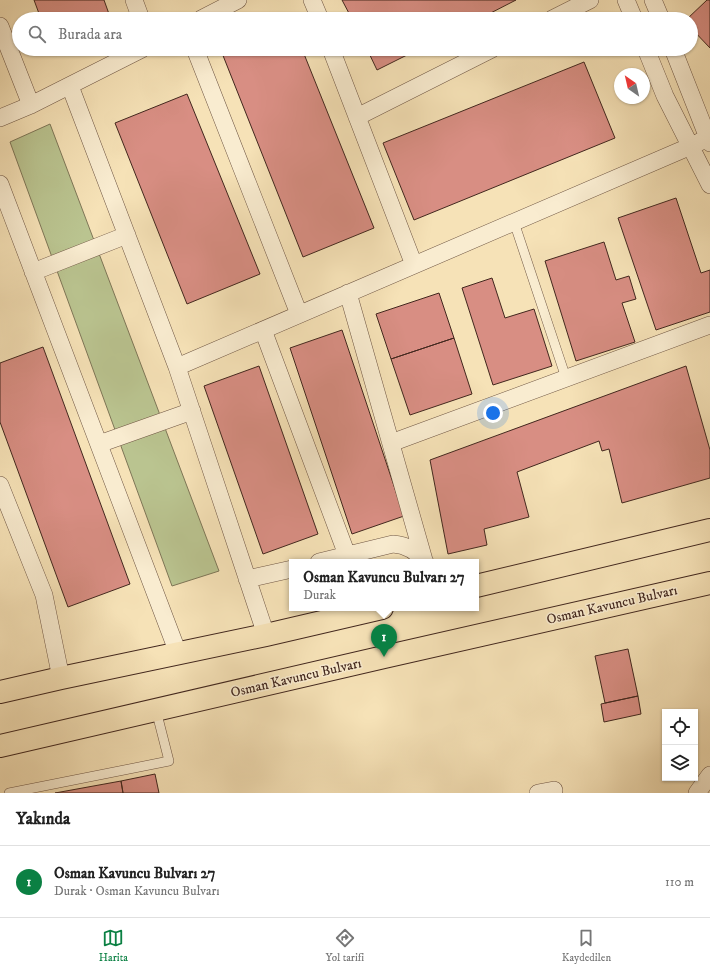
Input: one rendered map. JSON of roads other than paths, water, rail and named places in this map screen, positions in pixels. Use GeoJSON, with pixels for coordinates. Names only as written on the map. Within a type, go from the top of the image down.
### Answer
{"type":"FeatureCollection","features":[{"type":"Feature","properties":{"kind":"highway"},"geometry":{"type":"LineString","coordinates":[[479,585],[710,530]]}},
{"type":"Feature","properties":{"kind":"highway","name":"Osman Kavuncu Bulvarı"},"geometry":{"type":"LineString","coordinates":[[0,746],[710,583]]}},
{"type":"Feature","properties":{"kind":"highway"},"geometry":{"type":"LineString","coordinates":[[0,692],[266,635],[369,611]]}},
{"type":"Feature","properties":{"kind":"street"},"geometry":{"type":"LineString","coordinates":[[134,0],[138,12]]}},
{"type":"Feature","properties":{"kind":"street"},"geometry":{"type":"LineString","coordinates":[[215,12],[238,0]]}},
{"type":"Feature","properties":{"kind":"street"},"geometry":{"type":"LineString","coordinates":[[312,0],[317,12]]}},
{"type":"Feature","properties":{"kind":"street"},"geometry":{"type":"LineString","coordinates":[[566,12],[590,0]]}},
{"type":"Feature","properties":{"kind":"street"},"geometry":{"type":"LineString","coordinates":[[626,0],[631,12]]}},
{"type":"Feature","properties":{"kind":"street"},"geometry":{"type":"LineString","coordinates":[[653,0],[658,12]]}},
{"type":"Feature","properties":{"kind":"street"},"geometry":{"type":"LineString","coordinates":[[0,26],[12,56]]}},
{"type":"Feature","properties":{"kind":"street"},"geometry":{"type":"LineString","coordinates":[[12,56],[32,105]]}},
{"type":"Feature","properties":{"kind":"street"},"geometry":{"type":"LineString","coordinates":[[0,118],[32,105],[128,56]]}},
{"type":"Feature","properties":{"kind":"street"},"geometry":{"type":"LineString","coordinates":[[198,56],[299,314]]}},
{"type":"Feature","properties":{"kind":"street"},"geometry":{"type":"LineString","coordinates":[[334,56],[414,265]]}},
{"type":"Feature","properties":{"kind":"street"},"geometry":{"type":"LineString","coordinates":[[357,117],[478,56]]}},
{"type":"Feature","properties":{"kind":"street"},"geometry":{"type":"LineString","coordinates":[[649,56],[665,96],[710,185]]}},
{"type":"Feature","properties":{"kind":"street"},"geometry":{"type":"LineString","coordinates":[[177,367],[709,139],[676,56]]}},
{"type":"Feature","properties":{"kind":"street"},"geometry":{"type":"LineString","coordinates":[[70,86],[177,367],[266,635]]}},
{"type":"Feature","properties":{"kind":"street"},"geometry":{"type":"LineString","coordinates":[[0,184],[178,653]]}},
{"type":"Feature","properties":{"kind":"street"},"geometry":{"type":"LineString","coordinates":[[33,272],[127,235]]}},
{"type":"Feature","properties":{"kind":"street"},"geometry":{"type":"LineString","coordinates":[[348,293],[424,559]]}},
{"type":"Feature","properties":{"kind":"street"},"geometry":{"type":"LineString","coordinates":[[391,442],[710,325]]}},
{"type":"Feature","properties":{"kind":"street"},"geometry":{"type":"LineString","coordinates":[[262,330],[347,555]]}},
{"type":"Feature","properties":{"kind":"street"},"geometry":{"type":"LineString","coordinates":[[99,444],[192,411]]}},
{"type":"Feature","properties":{"kind":"street"},"geometry":{"type":"LineString","coordinates":[[0,485],[44,595],[61,678]]}},
{"type":"Feature","properties":{"kind":"street"},"geometry":{"type":"LineString","coordinates":[[331,559],[394,544],[410,548],[423,559]]}},
{"type":"Feature","properties":{"kind":"street"},"geometry":{"type":"LineString","coordinates":[[247,579],[289,570]]}},
{"type":"Feature","properties":{"kind":"street"},"geometry":{"type":"LineString","coordinates":[[697,793],[710,775]]}},
{"type":"Feature","properties":{"kind":"lane"},"geometry":{"type":"LineString","coordinates":[[514,222],[566,378]]}},
{"type":"Feature","properties":{"kind":"lane"},"geometry":{"type":"LineString","coordinates":[[9,793],[168,761],[156,710]]}},
{"type":"Feature","properties":{"kind":"place","name":"Osman Kavuncu Bulvarı 27"},"geometry":{"type":"Point","coordinates":[384,657]}}]}
